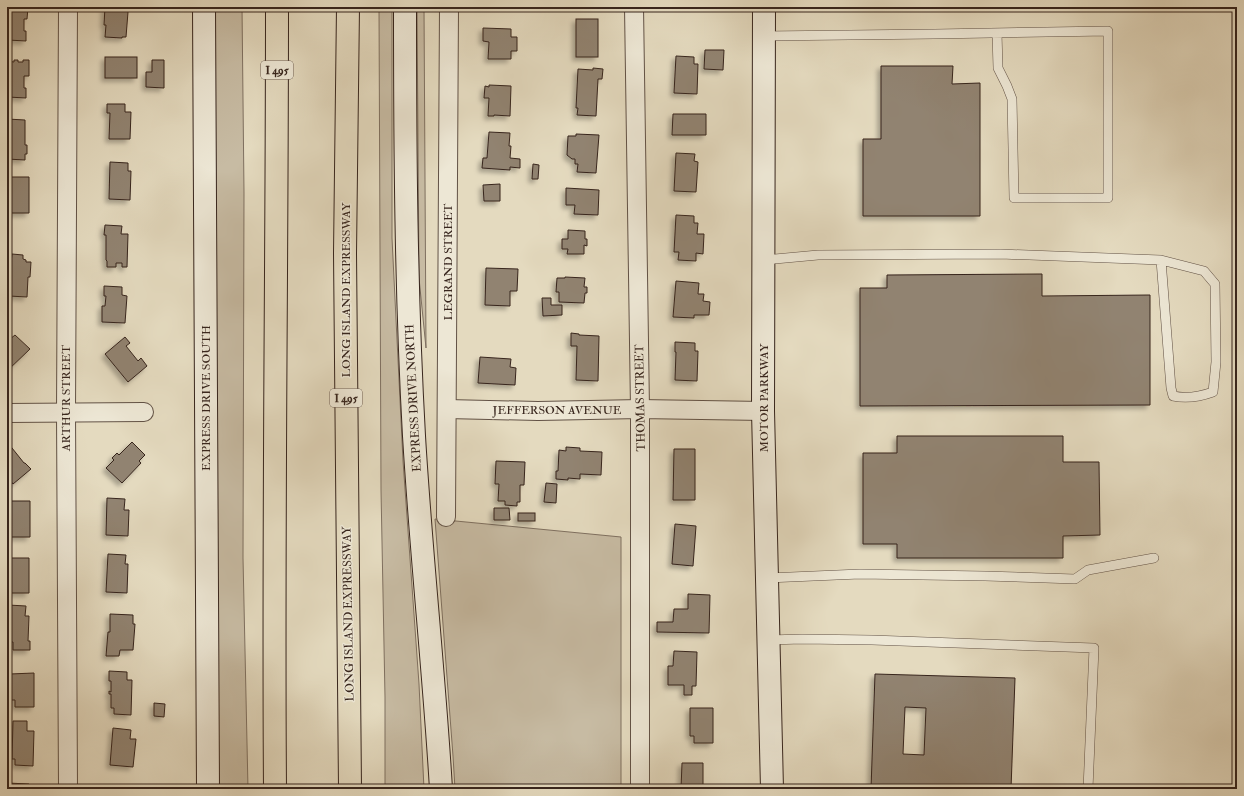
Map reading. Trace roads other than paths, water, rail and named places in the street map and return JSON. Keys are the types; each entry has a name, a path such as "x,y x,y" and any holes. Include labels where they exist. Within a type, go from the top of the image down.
{"highway":[{"name":"I 495","path":"275,789 274,603 277,250 277,7"},
{"name":"LONG ISLAND EXPRESSWAY","path":"348,7 345,253 350,789"}],"main road":[{"name":"EXPRESS DRIVE SOUTH","path":"204,7 208,789"},
{"name":"EXPRESS DRIVE NORTH","path":"405,7 405,144 411,378 418,499 434,683 441,789"},
{"name":"MOTOR PARKWAY","path":"764,7 763,411 772,789"}],"street":[{"name":"ARTHUR STREET","path":"68,7 66,413 68,789"},
{"name":"LEGRAND STREET","path":"446,517 449,7"},
{"name":"THOMAS STREET","path":"634,7 640,410 640,789"},
{"name":"JEFFERSON AVENUE","path":"447,409 538,411 763,411"},
{"path":"7,413 144,412"}],"lane":[{"path":"764,36 997,33 1108,32 1108,198 1014,198 1012,99 998,68 997,33"},
{"path":"764,260 818,255 985,254 1161,260 1204,271 1215,284 1216,362 1213,392 1203,396 1186,398 1173,396 1171,388 1161,260"},
{"path":"767,578 860,574 1075,579 1088,570 1154,558"},
{"path":"768,640 880,640 1094,648 1088,789"}]}
